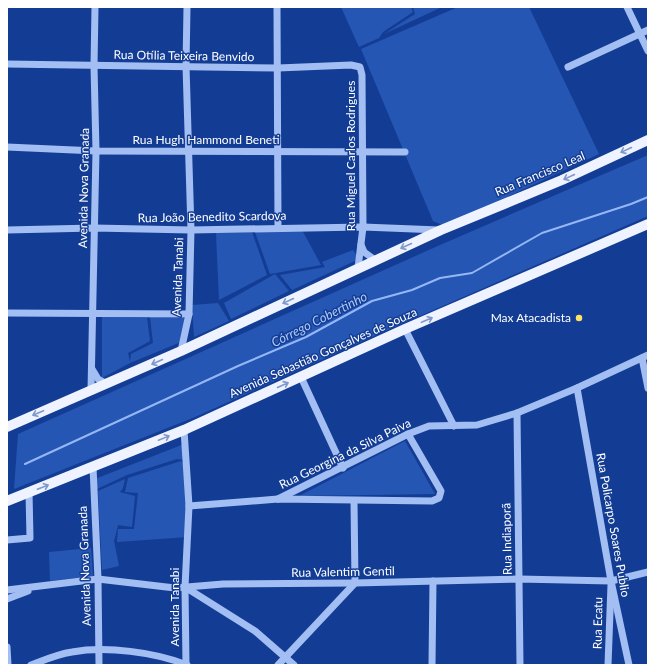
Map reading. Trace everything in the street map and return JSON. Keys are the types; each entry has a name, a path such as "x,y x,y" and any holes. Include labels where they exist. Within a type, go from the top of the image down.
{"main road":[{"name":"Rua Francisco Leal","path":"441,230 562,180 648,140"},
{"name":"Avenida Sebastião Gonçalves de Souza","path":"7,501 184,430 405,329 648,224"},
{"path":"7,427 199,343 441,230"}],"street":[{"name":"Avenida Nova Granada","path":"91,390 94,314 96,151 94,66 95,7"},
{"name":"Avenida Tanabi","path":"181,351 189,314 191,230 186,66 187,7"},
{"path":"277,7 278,227"},
{"path":"627,7 648,50"},
{"path":"568,67 648,30"},
{"name":"Rua Otília Teixeira Benvido","path":"7,64 278,68 360,67"},
{"name":"Rua Miguel Carlos Rodrigues","path":"358,268 363,227 362,75 360,67"},
{"name":"Rua Hugh Hammond Beneti","path":"7,147 96,151 405,152"},
{"name":"Rua João Benedito Scardova","path":"7,230 94,228 191,230 278,227 363,227 441,230"},
{"path":"417,229 422,239"},
{"name":"Rua Miguel Carlos Rodrigues","path":"360,245 364,252 376,260"},
{"path":"7,313 189,314"},
{"path":"405,329 454,426"},
{"name":"Avenida Tanabi","path":"185,332 187,337 199,343"},
{"path":"645,356 648,388"},
{"name":"Rua Georgina da Silva Paiva","path":"278,499 343,468 408,434 429,426 477,425 517,413 577,388 645,356"},
{"path":"92,368 98,379 107,384"},
{"path":"301,377 343,468"},
{"name":"Rua Policarpo Soares Publio","path":"577,388 611,581 629,665"},
{"name":"Rua Indiaporã","path":"517,413 520,665"},
{"name":"Avenida Tanabi","path":"184,430 189,506 185,587 186,665"},
{"path":"189,506 278,499 432,501 440,498 441,491 408,434"},
{"name":"Avenida Nova Granada","path":"93,467 98,579 99,665"},
{"path":"7,540 30,538 29,492"},
{"path":"278,665 284,656 355,583 354,501"},
{"name":"Rua Valentim Gentil","path":"7,590 38,588 98,579 155,587 185,587 222,584 355,583 519,579 611,581 648,572"},
{"path":"432,665 433,581"},
{"name":"Rua Ecatu","path":"608,665 609,595 611,581"},
{"path":"185,587 256,631 294,665"},
{"name":"Rua Valentim Gentil","path":"7,599 38,588"},
{"path":"7,647 8,665"},
{"path":"31,665 71,652 98,650 158,656 186,665"}],"shaded area":[{"path":"341,7 411,7 413,12 383,32 379,38 359,47"},
{"path":"413,7 442,7 384,34 415,14"},
{"path":"458,7 529,7 599,154 445,226 433,221 361,49"},
{"path":"648,155 648,216 381,333 195,417 14,489 18,434 440,245"},
{"path":"302,230 321,265 270,274 255,232"},
{"path":"252,232 267,275 219,300 216,233"},
{"path":"353,250 359,259 292,290 280,275 325,267 322,262"},
{"path":"275,274 289,291 231,319 224,303"},
{"path":"218,303 229,321 194,337 192,305"},
{"path":"102,317 147,318 150,341 128,353 130,362 131,354 153,343 150,317 186,318 181,342 130,363 102,378"},
{"path":"405,441 435,494 299,496"},
{"path":"184,444 185,460 177,459 127,475 97,489 95,479"},
{"path":"181,461 184,464 188,537 117,542 118,529 134,529 138,493 125,492 128,478"},
{"path":"125,479 123,488 120,492 135,496 132,527 118,525 114,541 119,566 102,570 98,491"},
{"path":"91,548 93,576 50,581 49,552"}],"waterway":[{"name":"Córrego Cobertinho","path":"25,464 238,366 306,337 372,301 412,290 440,278 472,273 542,233 648,197"}],"place":[{"name":"Max Atacadista","path":"579,318"}]}
